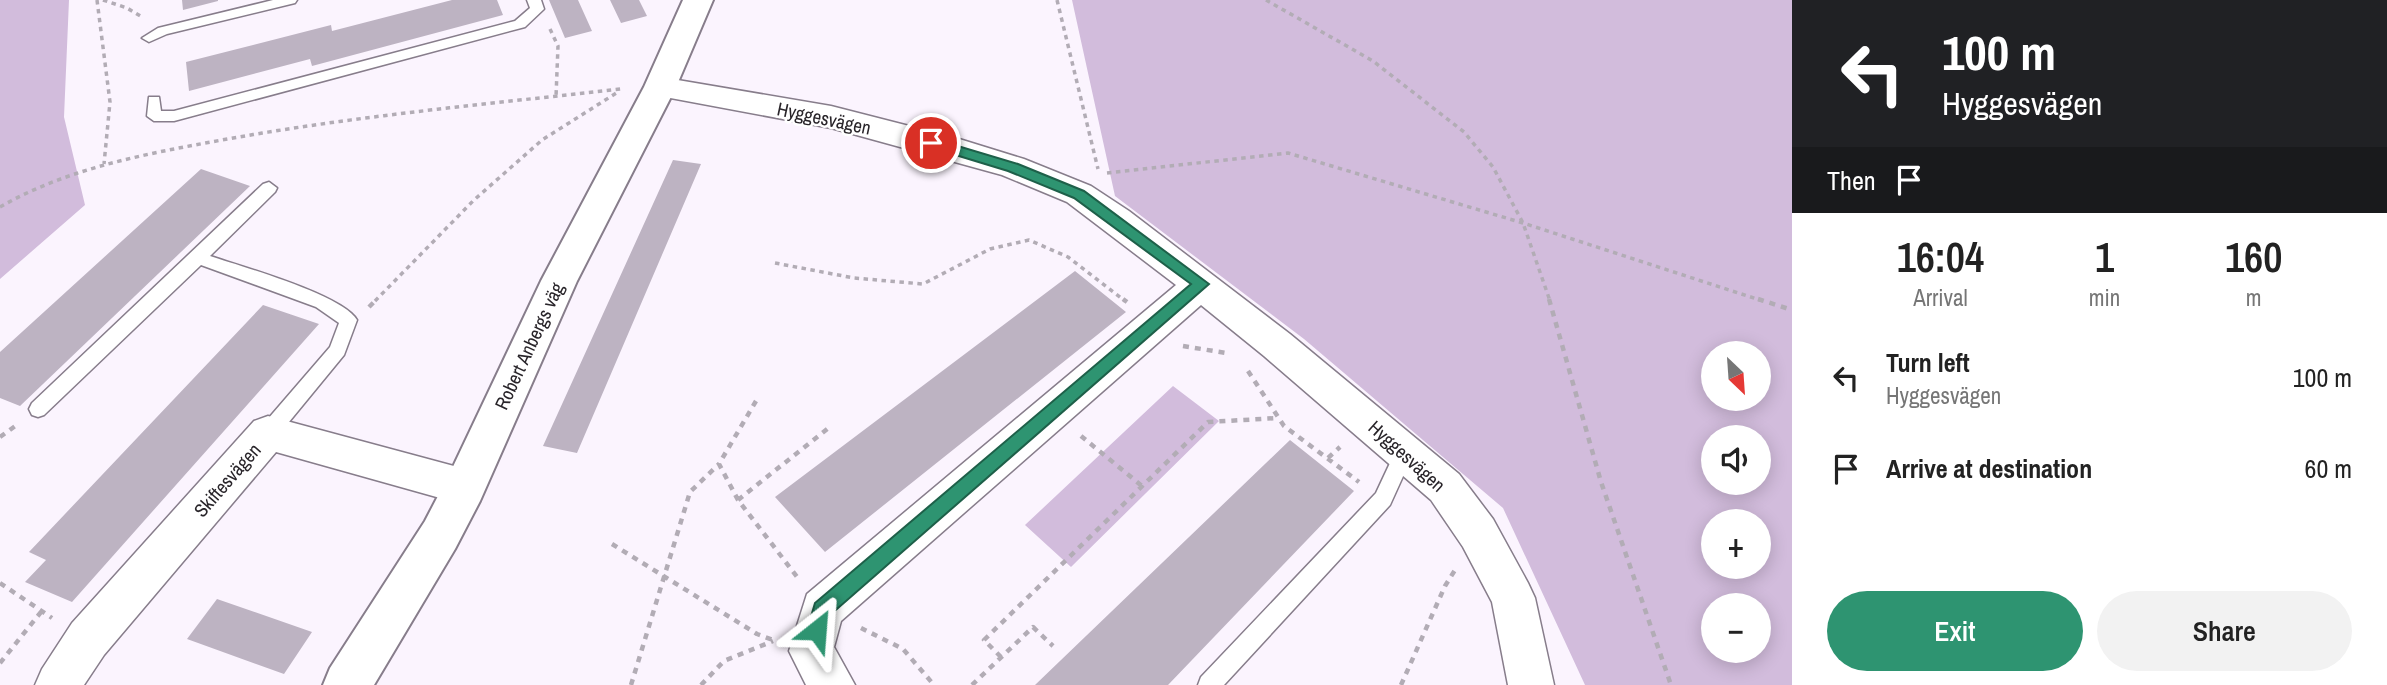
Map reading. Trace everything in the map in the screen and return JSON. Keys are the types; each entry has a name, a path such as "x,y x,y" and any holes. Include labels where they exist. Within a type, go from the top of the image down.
{"street":[{"name":"Robert Anbergs väg","path":"347,685 440,536 559,281 660,87 698,0"},
{"name":"Hyggesvägen","path":"660,87 831,117 956,149 1013,167 1079,194 1202,284 1445,487 1478,533 1513,598 1531,685"},
{"path":"832,685 792,646 822,609 1202,284"},
{"name":"Skiftesvägen","path":"58,685 88,639 268,433 465,487"}],"lane":[{"path":"149,38 163,31 290,0"},
{"path":"154,100 154,116 174,116 520,24 537,9 534,0"},
{"path":"38,409 270,188"},
{"path":"198,258 321,302 348,320 338,350 268,433"},
{"path":"1209,685 1382,499 1405,452"}],"path":[{"path":"97,0 100,38 110,93 110,128 104,164"},
{"path":"103,0 127,8 163,31"},
{"path":"1057,0 1099,174 1288,153 1523,223 1792,310"},
{"path":"1266,0 1373,61 1464,132 1493,167 1523,223 1546,288 1601,482 1671,685"},
{"path":"528,17 545,18 558,46 556,97"},
{"path":"0,208 16,197 104,164 268,132 424,109 660,87"},
{"path":"343,334 493,183 542,140 622,89"},
{"path":"775,263 854,278 923,284"},
{"path":"631,685 690,492 719,464 756,401"},
{"path":"1052,412 1142,486"},
{"path":"1001,657 984,640 1208,422 1279,418"},
{"path":"738,500 831,426"},
{"path":"719,464 738,500 822,609 903,649 934,685"},
{"path":"1401,685 1445,586 1478,533"},
{"path":"612,544 757,634 792,646"},
{"path":"0,583 41,612 88,639"},
{"path":"0,663 41,612"},
{"path":"972,685 1033,626 1053,646"},
{"path":"701,685 724,661 792,646"}],"shaded area":[{"path":"0,0 69,0 64,117 85,205 0,279"},
{"path":"1072,0 1792,0 1792,685 1585,685 1503,508 1304,339 1115,196"},
{"path":"1173,386 1219,421 1071,567 1025,525"}],"building":[{"path":"182,0 218,0 218,1 183,10"},
{"path":"452,0 497,0 503,15 312,66 310,59 189,91 186,62 331,25 332,31"},
{"path":"549,0 578,0 592,31 565,38"},
{"path":"610,0 639,0 647,16 621,23"},
{"path":"673,160 701,164 577,453 543,446"},
{"path":"201,169 250,186 20,406 0,398 0,352"},
{"path":"1075,271 1126,312 825,552 775,497"},
{"path":"263,305 319,324 72,602 25,582 46,560 29,552"},
{"path":"1290,440 1354,491 1168,685 1035,685"},
{"path":"217,599 312,632 284,674 187,639"}],"route":[{"path":"817,630 822,609 1202,284 1079,194 1013,167 931,143"}]}
